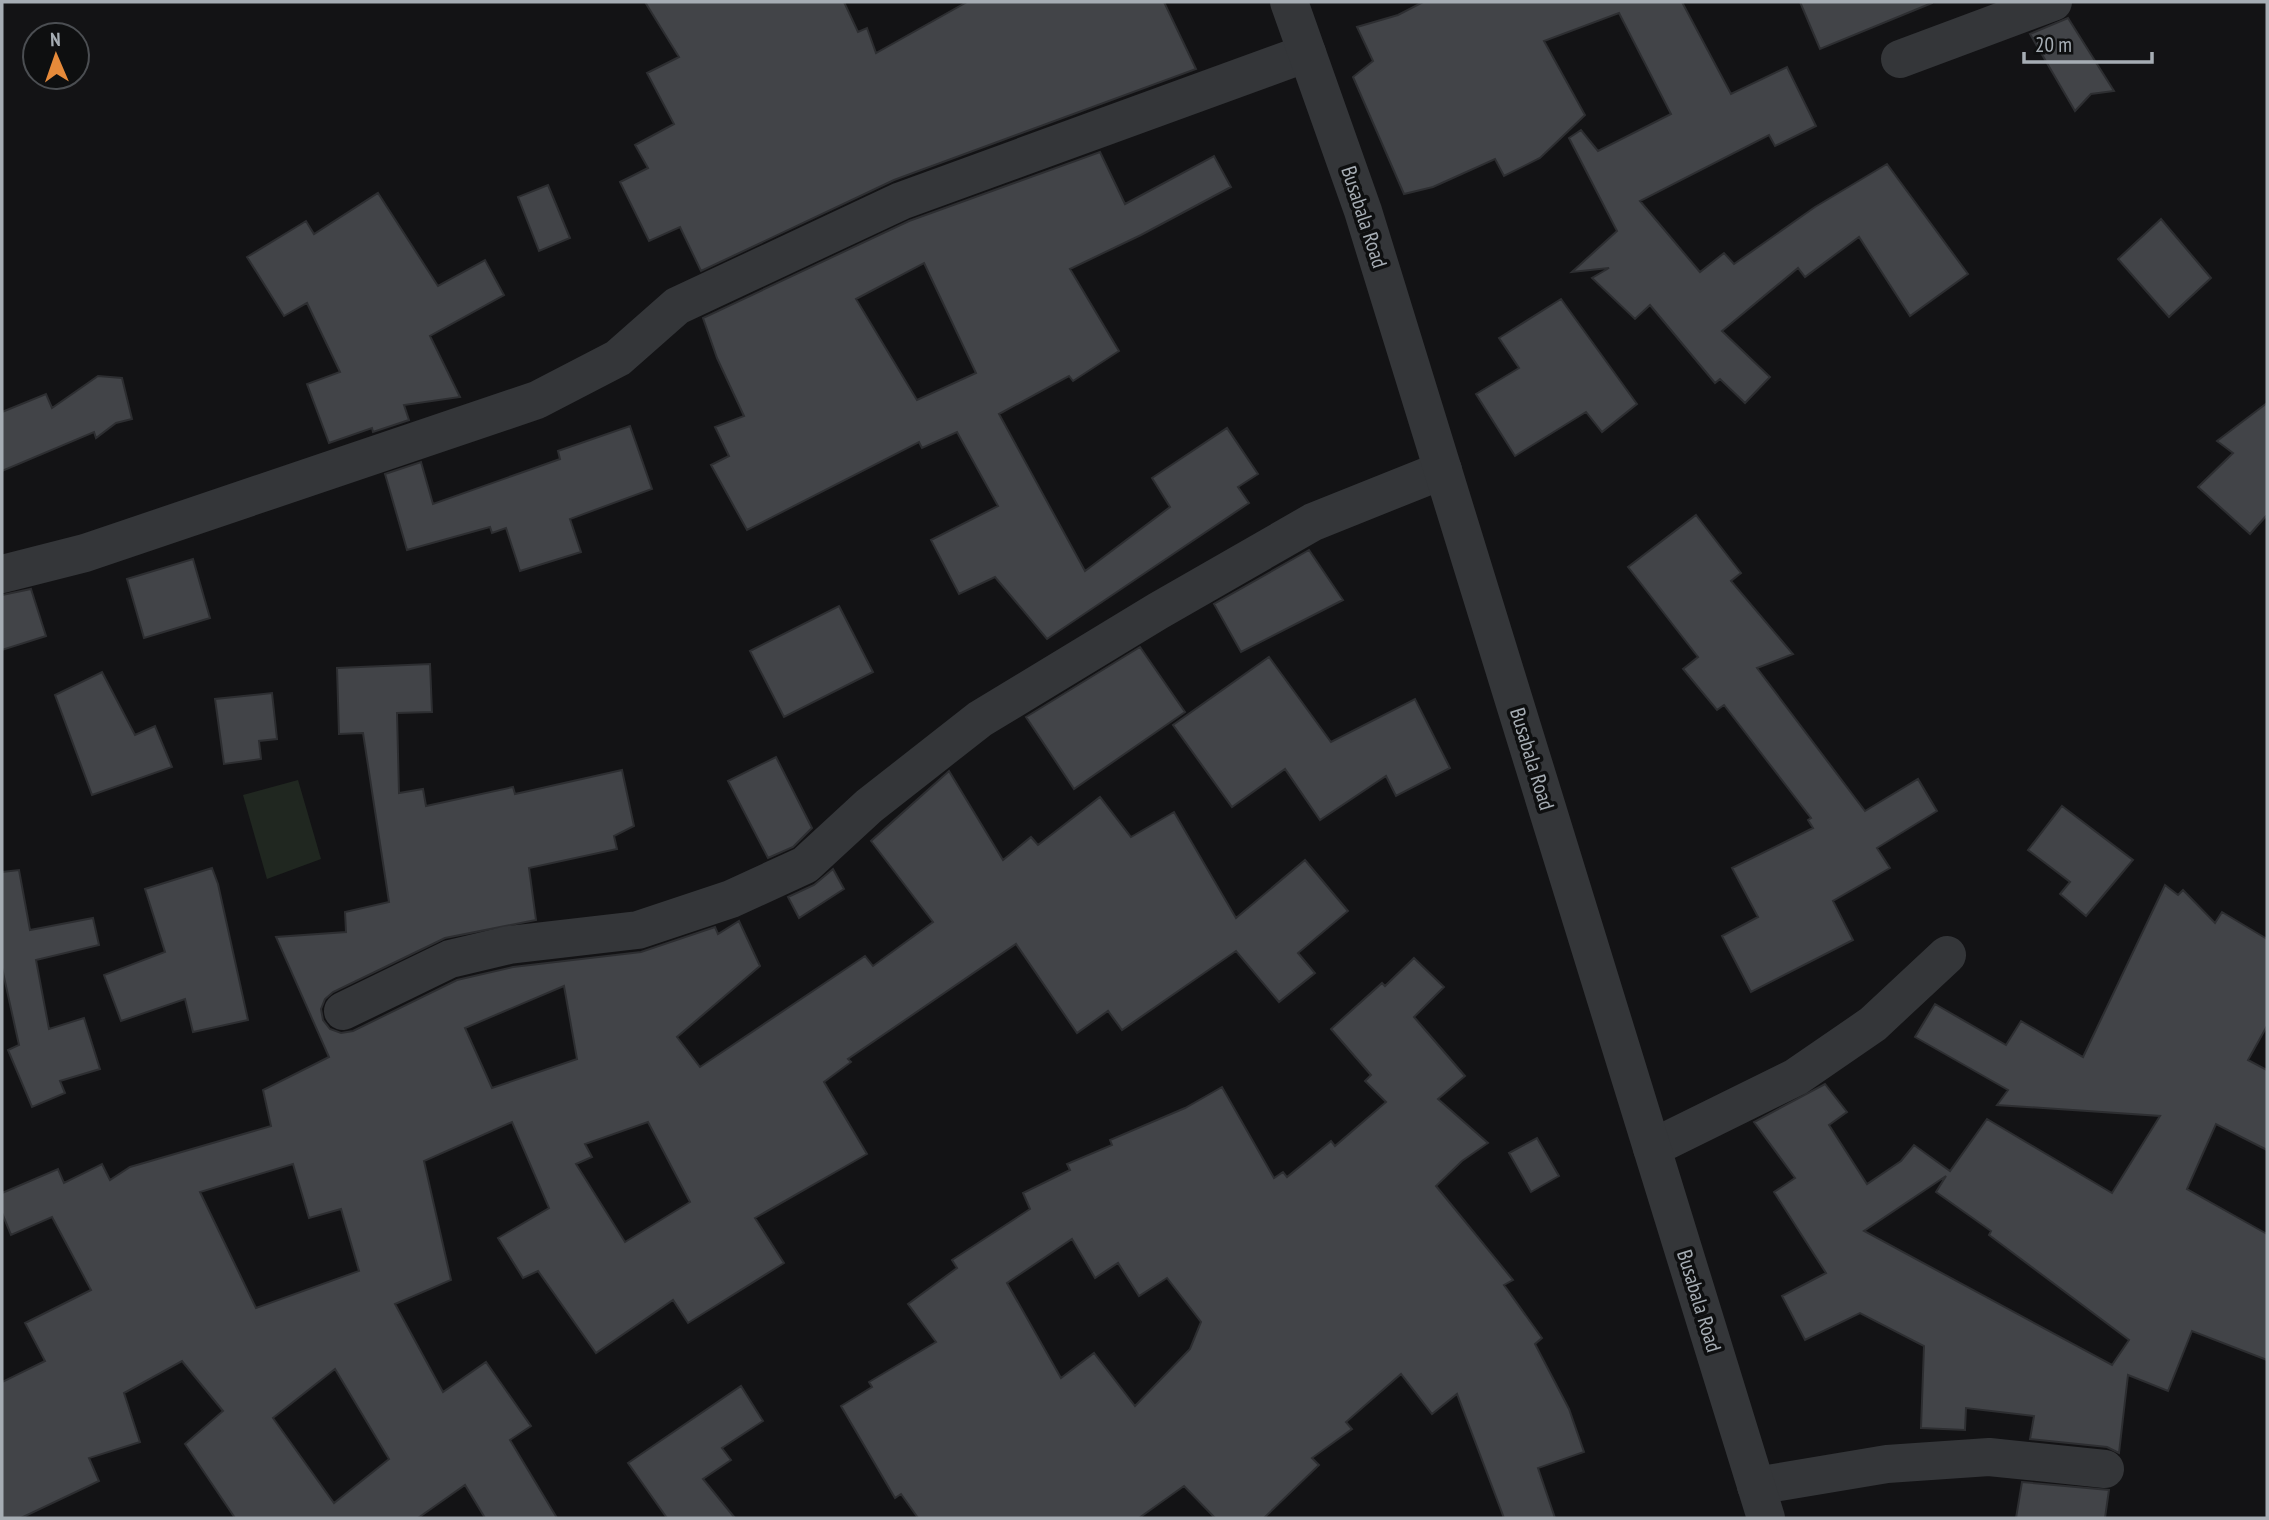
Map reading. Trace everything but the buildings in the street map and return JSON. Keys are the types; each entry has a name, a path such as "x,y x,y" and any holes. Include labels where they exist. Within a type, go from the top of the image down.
{"street":[{"name":"Busabala Road","path":"1289,2 1363,211 1761,1502"},
{"path":"1900,60 2053,2"},
{"path":"2,574 85,552 537,400 618,358 677,306 901,201 1307,53"},
{"path":"343,1011 450,959 509,946 638,930 731,899 805,865 869,806 980,719 1158,611 1313,522 1443,470"},
{"path":"1652,1148 1796,1077 1873,1024 1947,955"},
{"path":"1761,1502 1886,1464 1989,1457 2105,1469"}],"shaded area":[{"path":"298,780 321,859 267,879 243,795"}]}
